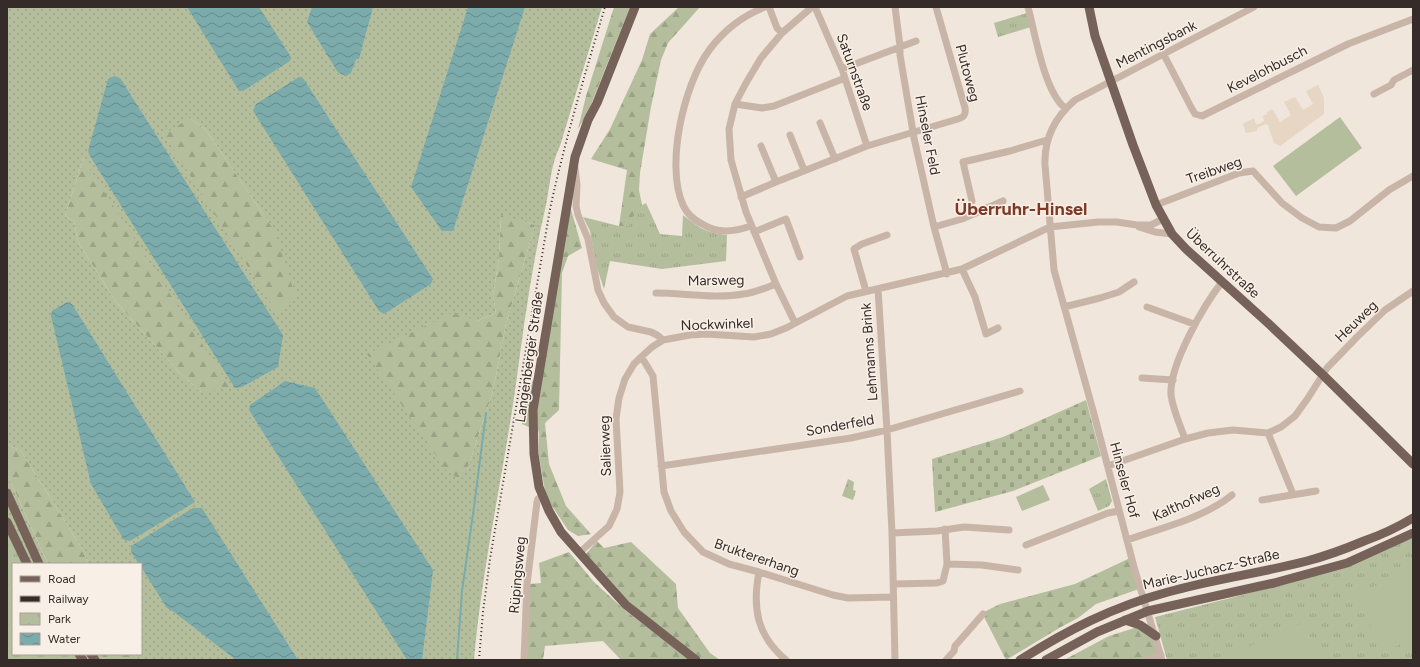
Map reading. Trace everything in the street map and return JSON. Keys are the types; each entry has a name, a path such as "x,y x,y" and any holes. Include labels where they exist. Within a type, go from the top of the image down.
{"main road":[{"name":"Langenberger Straße","path":"636,7 597,103 588,120 575,157 533,410 535,461 537,476 543,496 549,511 561,532 626,605 696,660"},
{"name":"Überruhrstraße","path":"1089,7 1094,30 1111,82 1156,205 1172,234 1186,249 1323,375 1413,464"},
{"path":"7,494 40,563"},
{"name":"Marie-Juchacz-Straße","path":"1020,660 1052,640 1091,619 1145,598 1308,561 1343,550 1377,536 1413,518"},
{"path":"7,522 28,563"},
{"name":"Marie-Juchacz-Straße","path":"1046,660 1097,632 1148,611 1274,582 1347,563 1413,533"},
{"path":"1125,620 1140,625 1156,636"}],"street":[{"path":"765,7 753,11 736,21 709,50 696,75 684,106 677,140 675,168 678,190 683,206 693,219 708,228 722,232 752,229 786,219 800,256"},
{"path":"768,7 777,28 782,33"},
{"path":"795,323 752,229 741,197 730,160 730,123 735,104 761,58 782,33 812,7"},
{"name":"Saturnstraße","path":"815,7 824,24 842,69 867,146"},
{"name":"Hinseler Feld","path":"895,7 900,55 913,133 934,228 947,274"},
{"name":"Plutoweg","path":"913,133 958,119 965,115 965,108 936,7"},
{"path":"972,201 963,162 1010,151 1047,140 1050,132 1065,108 1060,104 1049,83 1028,7"},
{"name":"Mentingsbank","path":"1065,108 1084,94 1164,55 1254,7"},
{"name":"Kevelohbusch","path":"1164,55 1195,114 1202,116 1348,44 1413,19"},
{"path":"842,69 916,41"},
{"path":"1374,94 1391,85 1394,80 1400,76 1413,70"},
{"path":"735,104 762,108 774,106 845,78"},
{"path":"820,123 834,159"},
{"path":"741,197 804,170 867,146 913,133"},
{"path":"790,135 804,170"},
{"name":"Hinseler Hof","path":"1047,140 1045,165 1054,270 1119,511 1156,636 1161,658"},
{"path":"761,146 776,182"},
{"name":"Nockwinkel","path":"575,157 577,185 576,206 591,249 598,290 614,317 632,329 650,332 663,340 690,335 706,334 754,337 778,332 847,296 866,290 878,289 962,270 1050,227 1098,222 1151,225 1163,219"},
{"name":"Treibweg","path":"1156,205 1238,173 1253,171 1282,203 1302,218 1319,228 1336,228 1350,221 1389,190 1413,176"},
{"path":"934,228 962,219 1003,201"},
{"name":"Nockwinkel","path":"1137,225 1144,230 1172,234"},
{"path":"866,290 854,249 862,244 887,235"},
{"path":"962,270 974,297 986,334 998,328"},
{"path":"1064,307 1119,292 1134,282"},
{"path":"1185,439 1171,395 1173,380 1178,362 1194,324 1215,290 1222,282"},
{"name":"Marsweg","path":"656,293 726,296 761,290 776,284"},
{"name":"Lehmanns Brink","path":"878,289 892,533 895,660"},
{"name":"Heuweg","path":"1268,433 1281,427 1295,416 1327,368 1385,310 1413,291"},
{"path":"1147,306 1194,324"},
{"name":"Salierweg","path":"579,553 609,526 617,509 620,492 616,419 619,398 625,379 634,364 652,347 663,340"},
{"name":"Bruktererhang","path":"640,358 644,361 653,376 664,492 671,511 684,532 703,552 729,564 833,595 848,598 893,597"},
{"path":"1142,378 1173,380"},
{"name":"Sonderfeld","path":"661,466 851,438 887,430 1020,391"},
{"path":"1108,466 1185,439 1208,433 1233,430 1250,430 1268,433 1293,494"},
{"path":"1262,500 1316,491"},
{"name":"Kalthofweg","path":"1127,540 1196,515 1221,503 1232,495"},
{"name":"Rüpingsweg","path":"524,660 527,584 537,502 538,499 543,496"},
{"path":"1026,545 1108,513 1119,511"},
{"path":"892,533 937,531 964,527 1009,530"},
{"path":"894,584 938,583 943,580 946,564 945,529"},
{"path":"946,564 982,565 1018,570"},
{"path":"759,572 756,590 756,609 764,635 780,655 786,660"},
{"path":"946,660 954,650 955,646 983,614"},
{"path":"1146,660 1161,658"}],"green space":[{"path":"7,7 602,7 551,175 529,294 511,418 487,556 474,660 139,660 135,655 142,655 142,563 88,563 83,550 21,451 7,444","holes":["190,118 206,130 274,230","83,159 202,393 178,371 116,302 78,242 74,221 65,216","501,216 535,225 506,324 493,391 467,470 477,321 496,313 493,296 499,257"]},
{"path":"614,7 630,7 588,112 578,129 586,96"},
{"path":"679,7 700,7 668,43 661,60 651,107 640,173 639,190 642,205 628,226 619,226 627,170 591,159 610,129 642,60 650,34"},
{"path":"1027,13 1031,27 998,37 994,23"},
{"path":"1340,117 1362,148 1296,196 1273,166"},
{"path":"190,118 206,130 274,230 296,298 277,313 164,134"},
{"path":"83,159 230,387 202,393 178,371 116,302 78,242 74,221 65,216"},
{"path":"646,203 660,234 682,236 683,215 703,229 713,233 727,235 726,261 662,269 610,261 604,289 596,265 590,231 583,217 619,226 628,226 638,210"},
{"path":"570,206 582,248 568,256 562,273 559,410 545,423 549,464 566,506 591,534 578,536 568,530 546,497 539,456 539,433 535,421"},
{"path":"501,215 535,225 506,324 493,391 467,470 460,480 446,470 367,354 454,312 477,321 496,313 493,296 499,257"},
{"path":"536,375 531,428 522,424 527,391"},
{"path":"1086,400 1101,456 1013,491 935,512 932,459 1003,437"},
{"path":"7,444 21,451 83,550 88,563 48,563 7,474"},
{"path":"7,474 48,563 12,563 12,655 101,655 105,660 7,660"},
{"path":"848,479 854,482 853,490 856,491 853,500 842,496"},
{"path":"1106,479 1112,501 1109,506 1098,511 1089,489"},
{"path":"1043,485 1050,500 1022,511 1016,497"},
{"path":"7,528 24,563 12,563 12,655 76,655 79,660 7,660"},
{"path":"1413,538 1413,660 1167,660 1155,617 1290,583"},
{"path":"597,541 604,548 631,542 676,584 678,608 710,653 720,660 702,660 658,627 608,583 586,554"},
{"path":"569,552 594,582 627,612 690,660 621,660 603,641 545,646 543,660 526,660 530,584 541,583 539,563"},
{"path":"1130,558 1139,589 1096,604 1078,618 1006,660 982,613 1000,604 1075,584"},
{"path":"1413,569 1413,639 1382,652 1356,594"},
{"path":"1304,622 1320,660 1226,660 1225,657"},
{"path":"1147,624 1159,655 1145,660 1064,660 1109,636"},
{"path":"101,655 135,655 139,660 105,660"}],"shaded area":[{"path":"1318,85 1324,98 1324,114 1280,146 1274,143 1268,125 1266,124 1257,128 1257,131 1246,133 1243,124 1254,118 1256,124 1259,124 1264,121 1263,116 1272,109 1280,122 1291,115 1284,102 1295,97 1303,110 1313,104 1306,91"}],"water":[{"path":"187,7 259,7 291,57 290,61 243,91 239,91"},
{"path":"312,7 373,7 359,59 356,59 351,73 346,76 337,71 307,22"},
{"path":"468,7 525,7 453,231 442,231 411,187"},
{"path":"114,76 120,78 283,335 278,367 242,387 235,388 90,156 88,151 108,79"},
{"path":"299,77 303,78 433,279 431,284 384,314 379,311 253,111 256,104"},
{"path":"67,302 72,304 195,502 130,541 124,540 91,484 51,316 52,311"},
{"path":"285,381 315,388 433,570 422,660 407,660 249,410 250,405"},
{"path":"193,508 202,508 298,660 236,660 167,608 142,569 142,563 138,563 131,552 131,546"}],"waterway":[{"path":"457,660 462,591 486,413"}],"railway":[{"path":"479,660 483,612 490,559 550,209 569,132 605,7"}],"district":[{"name":"Überruhr-Hinsel","path":"1021,209"}]}
